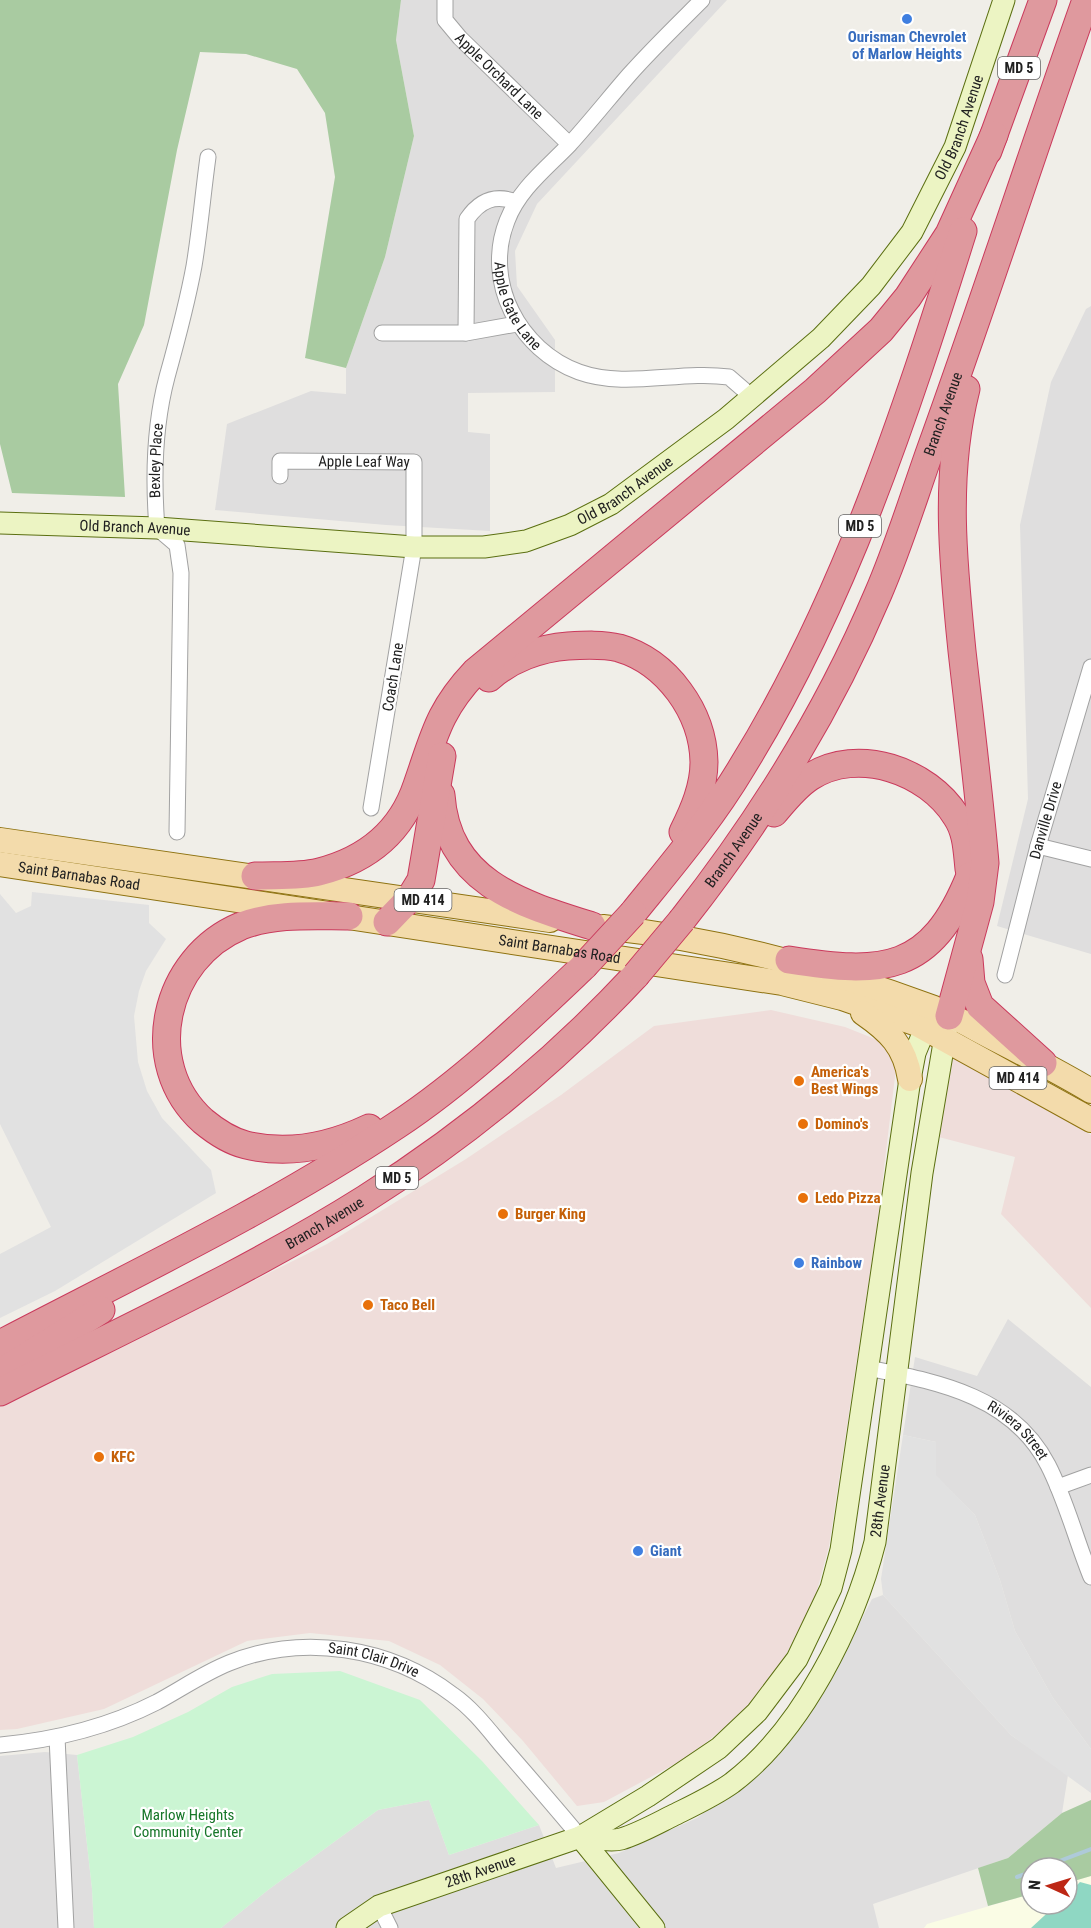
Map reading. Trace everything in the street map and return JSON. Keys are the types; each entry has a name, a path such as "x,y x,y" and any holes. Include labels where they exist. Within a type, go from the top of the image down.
{"highway":[{"name":"MD 5","path":"0,1344 233,1224 399,1124 444,1091 584,966 633,913 656,884 741,769 776,708 843,571 893,441 994,135 1043,0"},
{"name":"Branch Avenue","path":"0,1392 312,1231 405,1172 466,1129 586,1028 636,975 682,920 789,766 874,604 1009,228 1086,0"},
{"path":"255,876 317,873 366,855 383,840 408,808 438,722 458,691 475,672 815,391 881,330 914,289 949,234 994,135"},
{"path":"938,1023 968,946 980,902 985,863 956,592 951,509 954,461 964,397 1009,228"},
{"path":"387,922 410,898 421,880 446,737 459,712 479,687 500,668 527,655 547,650 588,645 618,648 645,659 670,680 687,702 700,735 704,763 700,790 692,814 656,884"},
{"path":"441,761 442,811 453,840 471,867 510,898 592,926"},
{"path":"705,890 793,791 811,776 837,767 861,764 888,767 915,776 939,795 957,817 966,840 970,876 938,1023"},
{"path":"789,960 862,968 899,962 934,939 958,904 970,876"},
{"path":"349,916 273,917 240,927 203,950 184,973 167,1013 167,1057 184,1100 196,1114 211,1128 245,1145 302,1149 322,1145 347,1138 372,1127 459,1067 484,1056"},
{"path":"968,946 971,983 980,1006 1043,1063"},
{"path":"0,1373 154,1279 233,1224"},
{"path":"0,1408 121,1330"}],"main road":[{"name":"Saint Barnabas Road","path":"0,840 592,926 647,932 789,960 938,1023 1043,1063 1091,1091"},
{"name":"Saint Barnabas Road","path":"0,864 771,981 938,1023 1091,1120"},
{"path":"842,998 887,1030 898,1043 907,1063 910,1079"}],"street":[{"name":"Apple Orchard Lane","path":"445,0 444,13 448,25 569,144"},
{"name":"Apple Gate Lane","path":"702,0 631,73 516,202 507,221 500,261 507,302 517,324 535,345 578,372 596,377 729,377 751,396"},
{"name":"Old Branch Avenue","path":"0,523 157,528 414,547 484,547 526,541 570,525 611,504 726,420 751,396 821,338 871,286 912,232 955,147 1004,0"},
{"name":"Bexley Place","path":"157,528 156,437 167,377 174,358 194,266 208,157"},
{"path":"466,333 467,219 485,200 499,197 516,202"},
{"path":"382,333 466,333 517,324"},
{"name":"Apple Leaf Way","path":"280,476 280,461 414,462 414,547"},
{"path":"157,528 177,545 181,573 177,832"},
{"name":"Coach Lane","path":"371,808 414,547"},
{"name":"Danville Drive","path":"1005,975 1038,846 1091,667"},
{"path":"1038,846 1091,859"},
{"name":"28th Avenue","path":"347,1928 379,1906 580,1837 648,1796 719,1748 756,1712 797,1659 831,1588 841,1550 910,1079 938,1023"},
{"name":"28th Avenue","path":"580,1837 620,1839 693,1806 732,1783 781,1733 814,1687 846,1629 862,1589 874,1545 922,1173 938,1023"},
{"name":"Riviera Street","path":"868,1368 978,1397 1029,1437 1047,1462 1091,1577"},
{"path":"1058,1488 1091,1475"},
{"name":"Saint Clair Drive","path":"0,1745 57,1737 128,1715 212,1671 245,1657 300,1647 352,1650 409,1668 455,1696 480,1719 614,1876 654,1928"},
{"path":"57,1737 66,1928"},
{"path":"614,1876 612,1857 620,1839"},
{"path":"379,1906 390,1928"}],"shaded area":[{"path":"401,0 727,0 537,204 515,251 517,286 555,340 555,392 468,393 468,432 490,434 490,531 386,525 215,510 227,424 311,391 346,394 346,368 385,257 414,136 396,40"},
{"path":"1091,306 1091,954 997,926 1028,799 1020,525 1051,382 1086,309"},
{"path":"32,892 149,905 149,923 166,939 146,971 139,991 134,1016 138,1062 147,1091 162,1118 211,1170 216,1193 55,1291 0,1318 0,1254 51,1227 0,1124 0,894 16,913 31,906"},
{"path":"771,1010 845,1027 885,1043 897,1060 877,1226 829,1546 815,1598 781,1664 750,1706 690,1756 604,1802 577,1806 523,1741 483,1699 440,1665 389,1641 310,1633 247,1641 104,1709 17,1729 0,1730 0,1407 327,1244 466,1159 561,1095 654,1026"},
{"path":"951,1050 1091,1135 1091,1308 1001,1214 1015,1157 935,1136"},
{"path":"1008,1319 1091,1387 1091,1749 1053,1698 1015,1631 1000,1580 975,1515 935,1475 936,1442 903,1435 915,1357 977,1376"},
{"path":"903,1435 936,1442 936,1475 975,1515 1000,1580 1015,1631 1053,1698 1091,1749 1091,1793 1011,1735 883,1595 881,1579"},
{"path":"883,1595 1011,1735 1068,1775 1062,1813 1008,1858 873,1904 879,1928 221,1928 268,1890 378,1810 429,1800 449,1855 539,1825 556,1868 619,1853 697,1818 744,1783 788,1740 823,1695 872,1599"},
{"path":"45,1752 77,1755 92,1889 94,1928 0,1928 0,1756"},
{"path":"1091,1876 1091,1928 924,1928 927,1924 1019,1897 1019,1916 1079,1916 1079,1880"}],"green space":[{"path":"0,0 401,0 396,40 414,136 385,257 346,368 305,358 335,177 325,113 297,69 246,54 200,52 177,150 144,325 118,384 125,497 12,493 0,444"},
{"name":"Marlow Heights Community Center","path":"340,1671 420,1700 482,1761 539,1825 449,1855 429,1800 378,1810 268,1890 221,1928 94,1928 92,1889 77,1755 133,1737 188,1712 232,1687 272,1674"},
{"path":"1091,1800 1091,1876 1079,1880 1079,1856 1019,1856 1019,1897 988,1906 978,1868 1008,1858 1062,1813"},
{"path":"1079,1883 1091,1885 1091,1928 1031,1928 1044,1916 1079,1916"}],"waterway":[{"path":"1073,1856 1091,1849"}],"place":[{"name":"Ourisman Chevrolet of Marlow Heights","path":"907,19"},
{"name":"America's Best Wings","path":"799,1081"},
{"name":"Domino's","path":"803,1124"},
{"name":"Ledo Pizza","path":"803,1198"},
{"name":"Burger King","path":"503,1214"},
{"name":"Rainbow","path":"799,1263"},
{"name":"Taco Bell","path":"368,1305"},
{"name":"KFC","path":"99,1457"},
{"name":"Giant","path":"638,1551"}]}
